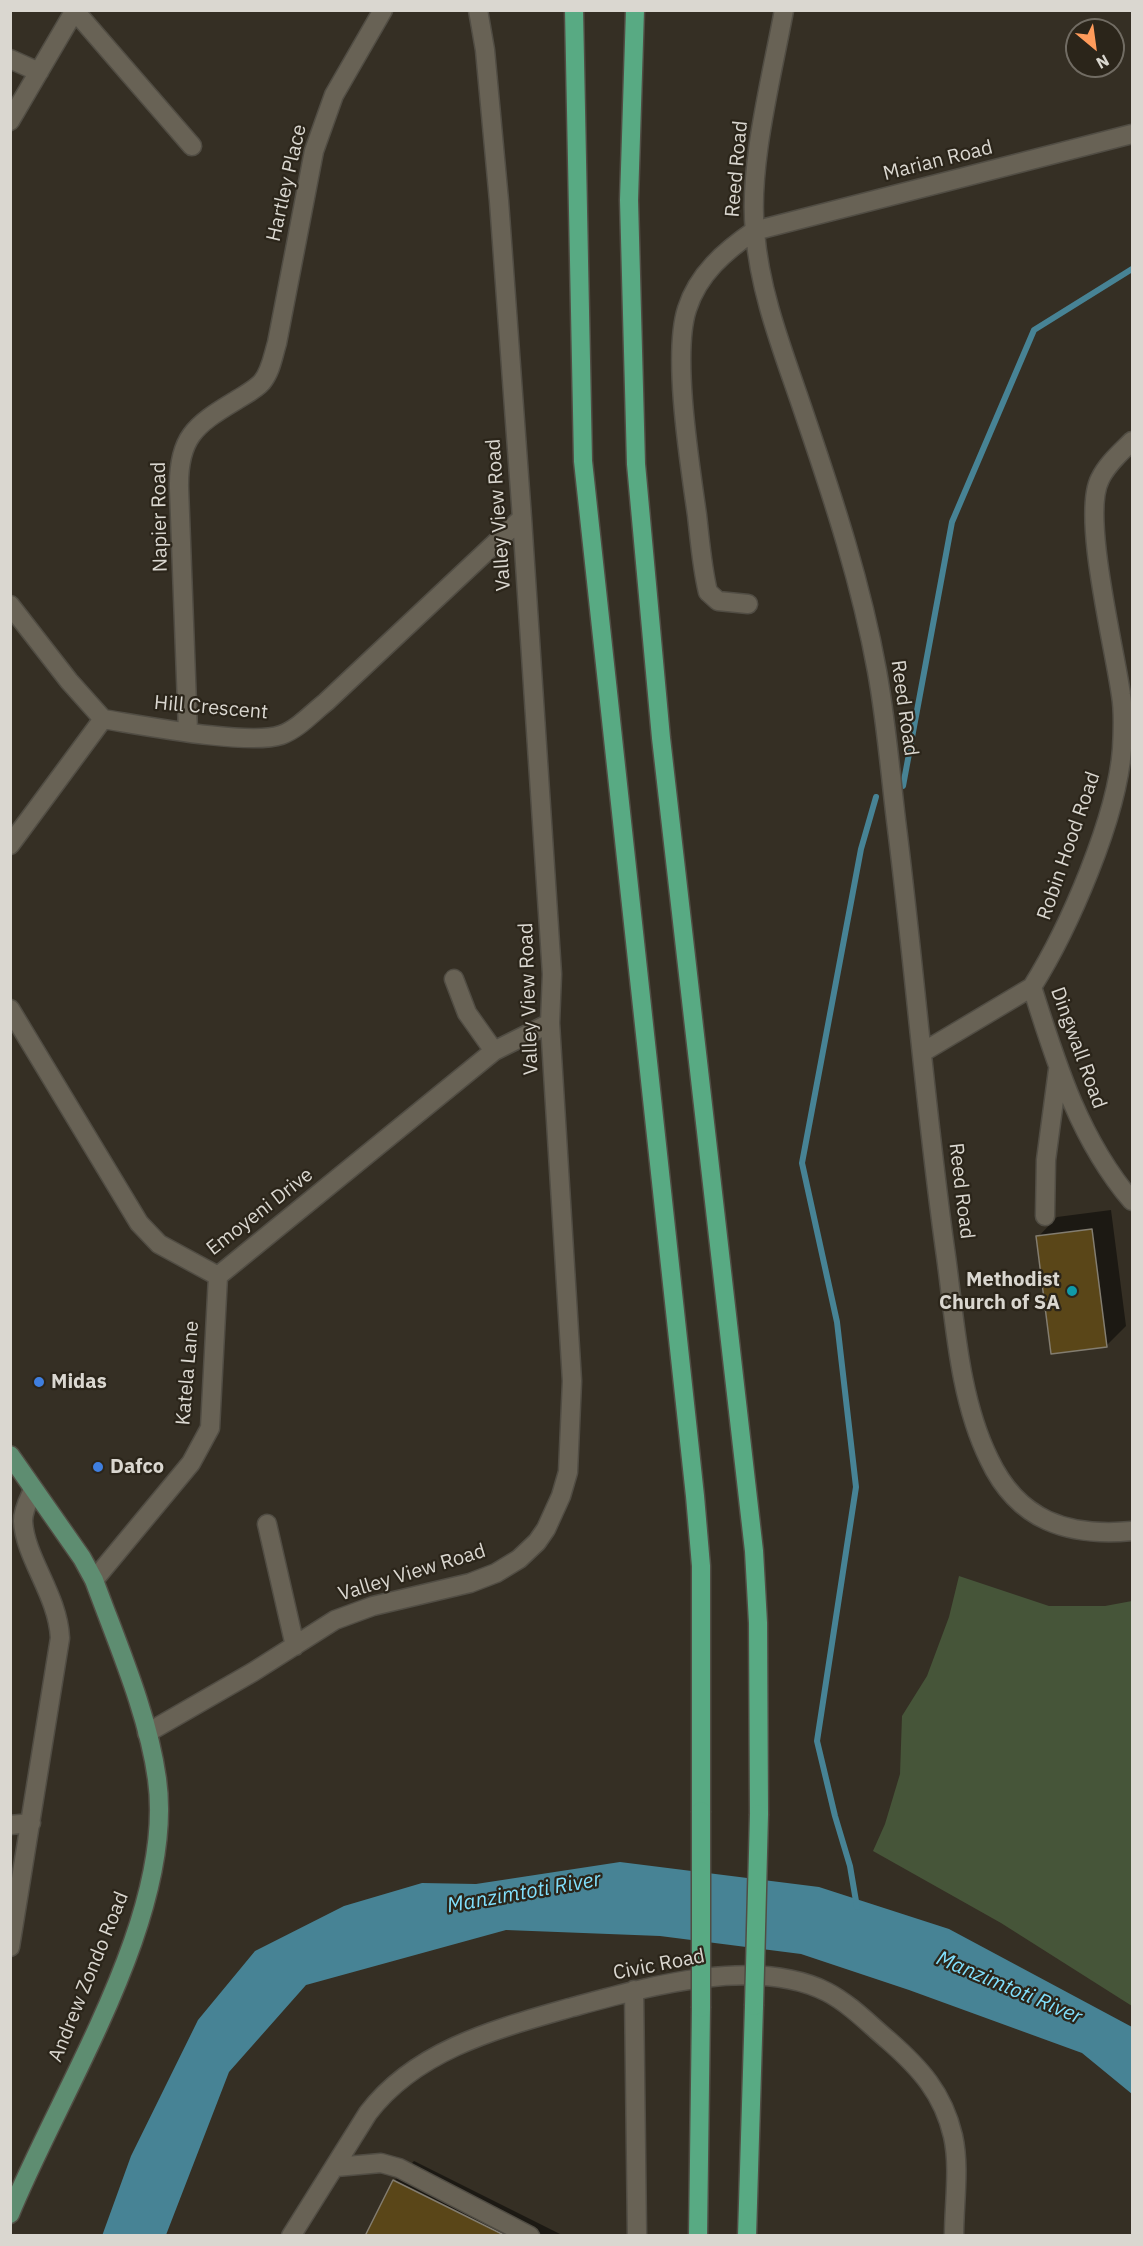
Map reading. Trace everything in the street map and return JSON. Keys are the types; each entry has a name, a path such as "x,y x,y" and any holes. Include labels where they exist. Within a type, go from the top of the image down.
{"highway":[{"path":"574,10 583,461 701,1566 701,2008 698,2235"},
{"path":"635,10 628,200 636,464 661,738 754,1551 759,1646 759,1814 747,2235"}],"main road":[{"name":"Andrew Zondo Road","path":"10,1455 82,1558 94,1580 147,1733 158,1781 155,1850 144,1907 103,2014 10,2214"}],"street":[{"name":"Hartley Place","path":"277,343 314,151 334,95 383,10"},
{"name":"Valley View Road","path":"147,1733 335,1620 354,1612 470,1583 496,1573 519,1559 537,1542 561,1496 570,1451 572,1381 550,1023 552,974 499,201 485,50 477,10"},
{"name":"Reed Road","path":"784,10 758,162 754,231 776,331 848,544 863,600 888,752 955,1320 975,1426 999,1479 1014,1499 1032,1515 1060,1526 1094,1532 1132,1531"},
{"path":"10,121 75,11 192,146"},
{"path":"10,59 39,72"},
{"name":"Marian Road","path":"754,231 1132,134"},
{"path":"748,604 718,601 708,592 686,420 682,339 686,310 700,282 725,251 754,231"},
{"name":"Napier Road","path":"188,732 179,479 181,454 186,440 205,419 261,383 267,374 277,343"},
{"name":"Robin Hood Road","path":"1032,987 1049,961 1071,916 1105,823 1120,770 1122,698 1100,570 1094,499 1100,479 1118,454 1132,441"},
{"name":"Hill Crescent","path":"103,719 188,732 267,737 291,730 326,702 522,518"},
{"path":"10,605 103,719 10,845"},
{"path":"454,979 467,1013 494,1051"},
{"name":"Dingwall Road","path":"922,1052 1032,987 1058,1070 1084,1130 1132,1201"},
{"name":"Emoyeni Drive","path":"10,1009 139,1223 159,1244 218,1276 494,1051 550,1023"},
{"path":"1045,1216 1046,1160 1058,1070"},
{"name":"Katela Lane","path":"94,1580 191,1463 210,1428 218,1276"},
{"path":"10,1947 60,1638 56,1608 17,1517 33,1490"},
{"path":"267,1524 295,1646"},
{"path":"10,1825 31,1823"},
{"name":"Civic Road","path":"291,2235 382,2095 418,2067 480,2036 522,2021 634,1990 707,1976 780,1978 828,1992 916,2064 935,2088 953,2137 954,2235"},
{"path":"634,1990 637,2235"},
{"path":"336,2167 350,2163 381,2163 399,2168 530,2235"}],"green space":[{"path":"959,1576 1049,1606 1105,1606 1132,1601 1132,2006 1001,1923 873,1851 885,1824 900,1774 902,1716 927,1676 949,1617"}],"water":[{"name":"Manzimtoti River","path":"620,1862 819,1887 949,1929 1132,2027 1132,2094 1082,2053 909,1990 801,1954 660,1936 506,1930 306,1985 229,2072 166,2235 102,2236 131,2156 198,2020 255,1951 344,1906 422,1883 476,1884"}],"building":[{"name":"Methodist Church of SA","path":"1092,1229 1107,1347 1051,1354 1036,1236"},
{"path":"393,2180 506,2236 365,2236"}],"waterway":[{"path":"903,786 952,522 1034,330 1132,269"},
{"path":"857,1907 850,1866 817,1741 856,1487 837,1322 802,1163 861,849 876,797"}],"place":[{"name":"Methodist Church of SA","path":"1072,1291"},
{"name":"Midas","path":"39,1382"},
{"name":"Dafco","path":"98,1467"}]}
